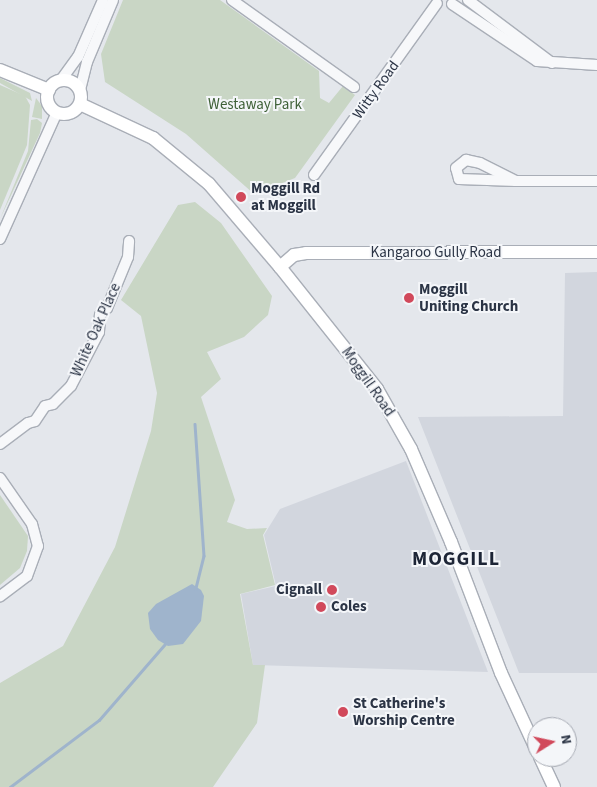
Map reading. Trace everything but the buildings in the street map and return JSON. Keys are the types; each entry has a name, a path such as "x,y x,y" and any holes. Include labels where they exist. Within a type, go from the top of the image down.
{"main road":[{"path":"0,70 48,90"},
{"path":"61,80 73,82 80,90 80,104 73,112 57,112 48,100 48,90 61,80"},
{"name":"Moggill Road","path":"80,104 153,138 189,165 229,206 377,389 405,436 527,727"},
{"name":"Kangaroo Gully Road","path":"280,267 294,255 306,253 597,252"},
{"path":"545,767 554,787"}],"street":[{"path":"61,80 78,56 102,0"},
{"path":"80,90 87,62 113,0"},
{"path":"232,0 354,87"},
{"path":"468,0 553,64"},
{"name":"Witty Road","path":"314,175 436,2 455,2"},
{"path":"455,2 528,57 553,64 597,64"},
{"path":"0,239 57,112"},
{"path":"516,181 473,160 466,160 456,168 459,179 516,181 597,182"},
{"name":"White Oak Place","path":"0,444 28,423 35,421 45,406 53,404 71,386 99,332 100,315 107,308 128,258 129,242"},
{"path":"0,478 32,524 38,546 27,576 0,596"}],"shaded area":[{"path":"597,272 597,673 519,673 418,417 563,416 565,273"},
{"path":"406,461 488,672 253,665 241,594 276,586 264,535 280,509"}],"green space":[{"name":"Westaway Park","path":"123,0 220,0 319,71 320,98 329,103 343,86 355,95 295,178 254,194 186,134 105,82 101,54"},
{"path":"0,78 30,93 32,101 0,83"},
{"path":"0,85 25,96 30,105 27,145 0,210"},
{"path":"36,98 42,106 42,119 32,117"},
{"path":"37,119 42,123 40,133 0,219 28,151 31,120"},
{"path":"195,202 221,223 272,296 268,315 244,337 207,352 221,379 201,397 235,500 227,522 247,529 267,528 263,535 275,585 240,594 253,665 265,665 257,723 213,787 0,787 0,683 63,646 115,547 151,431 157,393 141,316 121,300 178,205"},
{"path":"0,495 28,536 27,551 20,568 0,585"}],"water":[{"path":"192,584 201,590 204,596 201,621 183,644 168,646 158,640 150,629 148,613 156,604"}],"waterway":[{"path":"195,424 204,556 196,589"},
{"path":"10,787 99,720 166,643"}],"place":[{"name":"Moggill Rd at Moggill","path":"241,197"},
{"name":"Moggill Uniting Church","path":"409,298"},
{"name":"Cignall","path":"332,590"},
{"name":"Coles","path":"321,607"},
{"name":"St Catherine's Worship Centre","path":"343,712"}],"district":[{"name":"MOGGILL","path":"456,559"}]}
